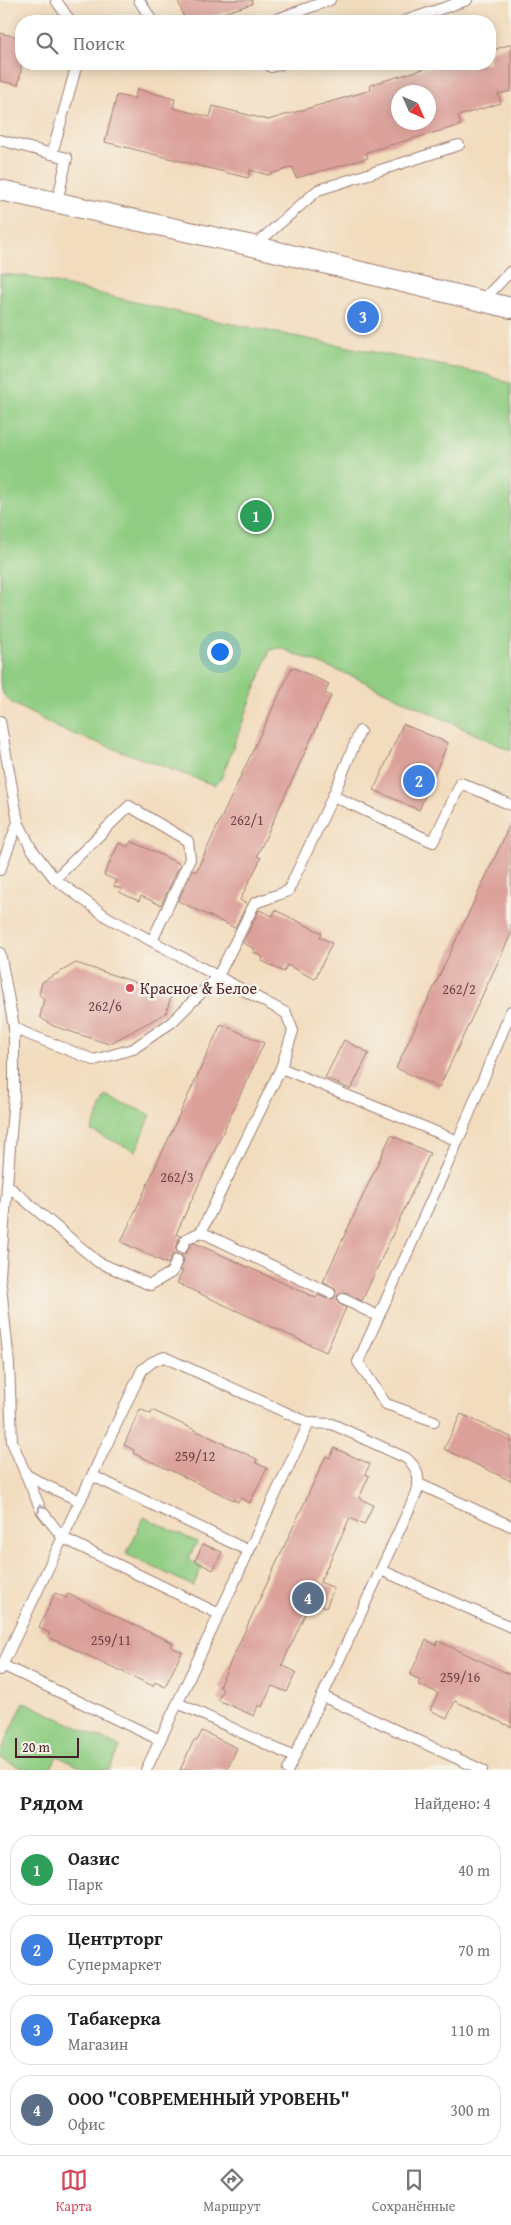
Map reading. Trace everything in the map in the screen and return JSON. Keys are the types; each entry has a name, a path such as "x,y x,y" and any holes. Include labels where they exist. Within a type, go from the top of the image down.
{"street":[{"path":"0,190 253,246 511,308"}],"lane":[{"path":"56,0 66,15"},
{"path":"139,0 148,15"},
{"path":"289,15 330,0"},
{"path":"422,15 466,0"},
{"path":"52,154 75,70"},
{"path":"0,140 68,158 57,202"},
{"path":"253,246 318,190 459,145"},
{"path":"481,302 511,271"},
{"path":"0,722 18,822 31,848 55,879 107,917 286,1013 293,1031 281,1068 201,1232 186,1239 182,1248"},
{"path":"14,1027 24,1033 94,1060 133,1049 172,1022 218,976 255,903 288,891 333,796 360,732"},
{"path":"333,796 433,842 462,783 511,805"},
{"path":"55,879 128,806 188,840 190,859 152,941"},
{"path":"0,870 18,822"},
{"path":"0,953 14,1027 14,1095 0,1276 9,1364 12,1442 41,1510 63,1538 219,1614"},
{"path":"434,1421 386,1404 358,1362 458,1140 511,1012"},
{"path":"281,1068 458,1140"},
{"path":"8,1186 98,1262 150,1285 172,1272 177,1260"},
{"path":"201,1232 330,1293"},
{"path":"342,1299 378,1316"},
{"path":"160,1740 1,1667 142,1370 152,1362 164,1358 309,1423 332,1424 406,1458 417,1470 419,1484 288,1770"},
{"path":"146,1770 309,1423"},
{"path":"27,1475 80,1501"},
{"path":"93,1476 249,1551"},
{"path":"419,1484 511,1526"},
{"path":"381,1570 511,1627"},
{"path":"322,1696 482,1770"},
{"path":"178,1703 294,1757"}],"green space":[{"path":"0,274 25,276 207,319 485,374 511,384 511,751 354,677 280,648 270,650 221,779 214,785 60,729 12,703 4,695 0,684"},
{"path":"106,1096 151,1115 136,1151 91,1131"},
{"path":"144,1517 197,1542 188,1560 202,1567 193,1586 126,1554"},
{"path":"24,1702 120,1747 109,1770 87,1770 57,1756 50,1770 26,1770 0,1758 0,1753"}],"building":[{"path":"178,0 252,0 252,4 216,15 183,15"},
{"path":"0,33 15,37 15,70 21,71 18,85 0,81"},
{"path":"511,44 511,91 498,94 501,103 458,116 461,125 366,152 368,158 296,178 293,167 268,175 250,170 248,178 105,142 117,95 134,99 137,89 175,99 173,108 210,117 213,106 268,120 371,90 370,85 420,70 496,70 496,49"},
{"path":"292,667 329,684 325,693 331,696 257,856 261,858 240,900 247,904 235,928 178,901 193,870 196,872"},
{"path":"403,724 448,743 419,810 374,790"},
{"path":"511,823 511,934 439,1088 396,1068"},
{"path":"131,841 180,864 161,905 141,896 139,901 119,892 121,889 114,886 117,881 104,875 119,843 128,847"},
{"path":"259,910 273,916 275,910 322,933 320,937 332,943 315,979 287,965 284,972 262,961 263,957 253,952 255,949 243,943"},
{"path":"76,963 172,994 166,1013 109,1044 53,1026 40,1017 44,999 39,994 42,982"},
{"path":"221,1024 264,1043 176,1234 180,1236 175,1248 178,1253 172,1255 168,1264 121,1242"},
{"path":"344,1040 369,1053 351,1089 325,1078"},
{"path":"391,1135 430,1153 362,1301 346,1293 337,1296 338,1303 346,1308 326,1352 177,1283 183,1271 180,1270 184,1260 181,1255 186,1253 191,1244 195,1243 316,1298 318,1295 328,1299 334,1298 336,1290 323,1282"},
{"path":"140,1409 151,1414 152,1410 257,1459 256,1463 267,1468 250,1503 240,1498 238,1502 133,1453 134,1450 124,1445"},
{"path":"461,1414 511,1437 511,1481 444,1449"},
{"path":"334,1448 370,1464 365,1474 369,1476 359,1498 373,1505 364,1525 350,1518 320,1582 334,1588 326,1608 311,1601 282,1665 296,1672 287,1692 272,1686 262,1707 258,1705 254,1716 218,1700 223,1689 219,1687 326,1456 330,1458"},
{"path":"203,1544 222,1552 213,1570 195,1561"},
{"path":"55,1593 66,1598 68,1594 173,1643 171,1647 182,1652 165,1687 155,1682 153,1686 48,1637 50,1633 39,1628"},
{"path":"426,1640 436,1645 438,1641 511,1675 511,1727 455,1701 447,1718 430,1710 438,1693 418,1684 420,1680 410,1675"},
{"path":"202,1731 237,1748 227,1770 180,1770 194,1740 197,1741"}],"place":[{"name":"Табакерка","path":"363,317"},
{"name":"Оазис","path":"256,516"},
{"name":"Центрторг","path":"419,781"},
{"name":"Красное & Белое","path":"130,988"},
{"name":"ООО \"СОВРЕМЕННЫЙ УРОВЕНЬ\"","path":"308,1598"}]}
